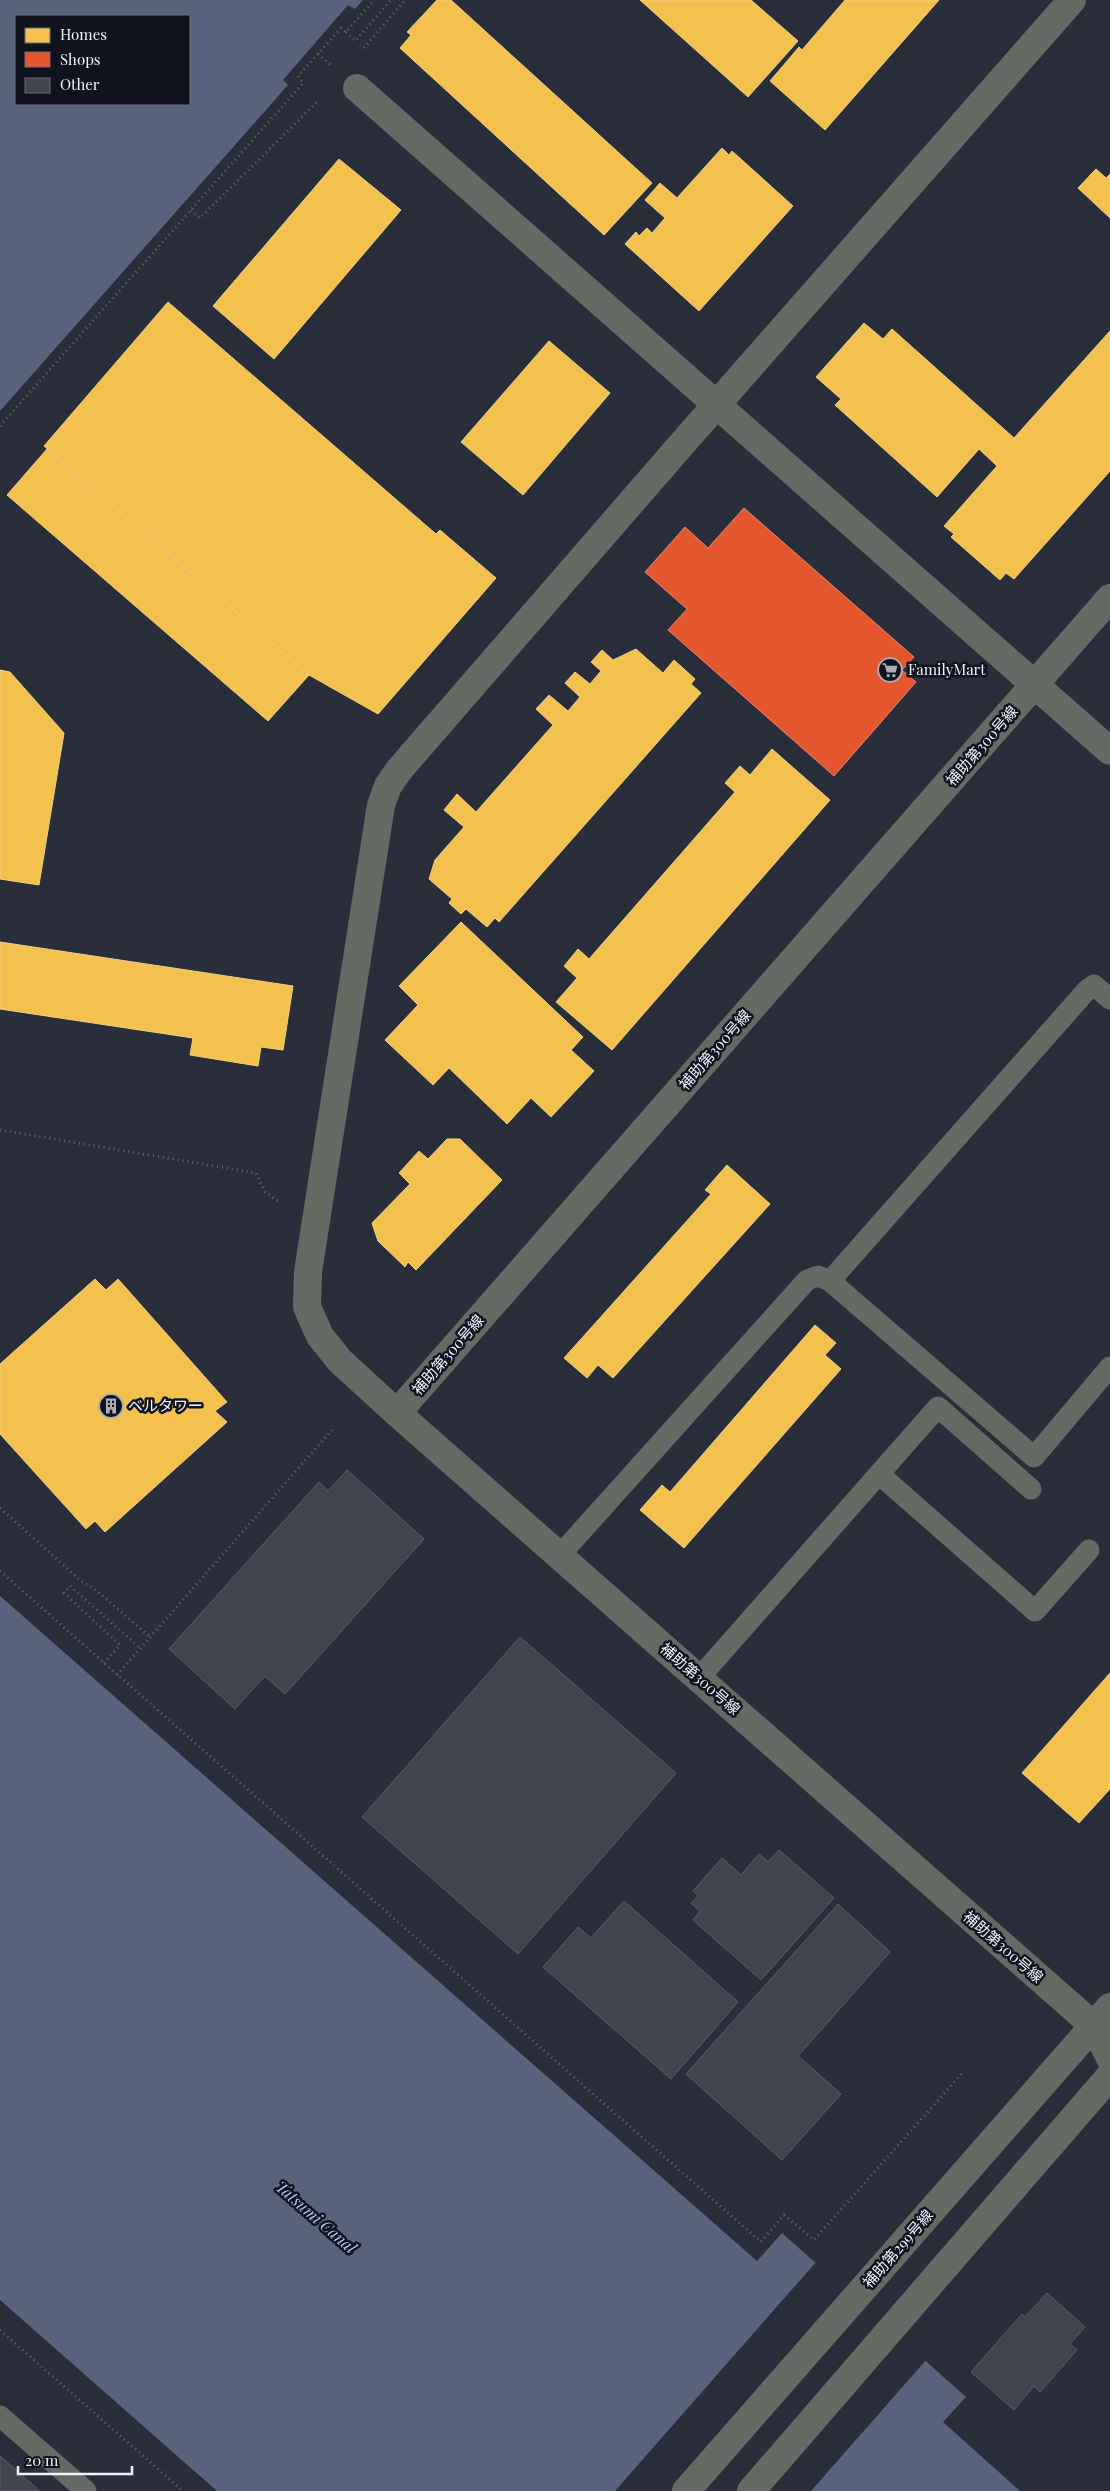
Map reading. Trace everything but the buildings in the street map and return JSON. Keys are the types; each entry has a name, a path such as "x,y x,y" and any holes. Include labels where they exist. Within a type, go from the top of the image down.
{"street":[{"path":"397,1413 340,1361 320,1336 307,1307 308,1272 381,805 388,786 399,770 717,404 1072,0"},
{"path":"357,88 1110,751"},
{"name":"補助第300号線","path":"1104,2021 699,1678 397,1413 1110,598"},
{"path":"1104,2021 1110,2058"},
{"name":"補助第299号線","path":"686,2491 911,2234 1104,2021"},
{"path":"751,2491 1110,2076"}],"lane":[{"path":"830,1282 1087,990 1094,985 1110,999"},
{"path":"560,1555 807,1280 818,1276 830,1282 1034,1457 1110,1367"},
{"path":"699,1678 938,1407 1031,1489"},
{"path":"879,1474 1035,1611 1089,1550"},
{"path":"0,2416 86,2491"}],"path":[{"path":"346,32 374,0"},
{"path":"0,426 303,83 298,76 341,28 355,41 391,0"},
{"path":"364,48 405,0"},
{"path":"318,54 335,69"},
{"path":"190,210 200,218 317,102"},
{"path":"0,1130 256,1173 265,1192 278,1201"},
{"path":"118,1674 332,1430"},
{"path":"0,1508 81,1581 97,1591 150,1637"},
{"path":"0,1571 761,2242 784,2214 814,2240 964,2071"},
{"path":"104,1663 120,1645 64,1593 70,1586 140,1648"},
{"path":"0,2330 183,2491"}],"water":[{"path":"0,0 363,0 355,9 348,5 283,80 288,85 0,411"},
{"name":"Tatsumi Canal","path":"0,1596 757,2261 782,2233 966,2397 943,2422 1020,2491 217,2491 0,2300"}],"pier":[{"path":"817,2261 927,2359 811,2491 615,2491"}],"place":[{"name":"FamilyMart","path":"890,670"},
{"name":"ベルタワー","path":"111,1406"}]}
